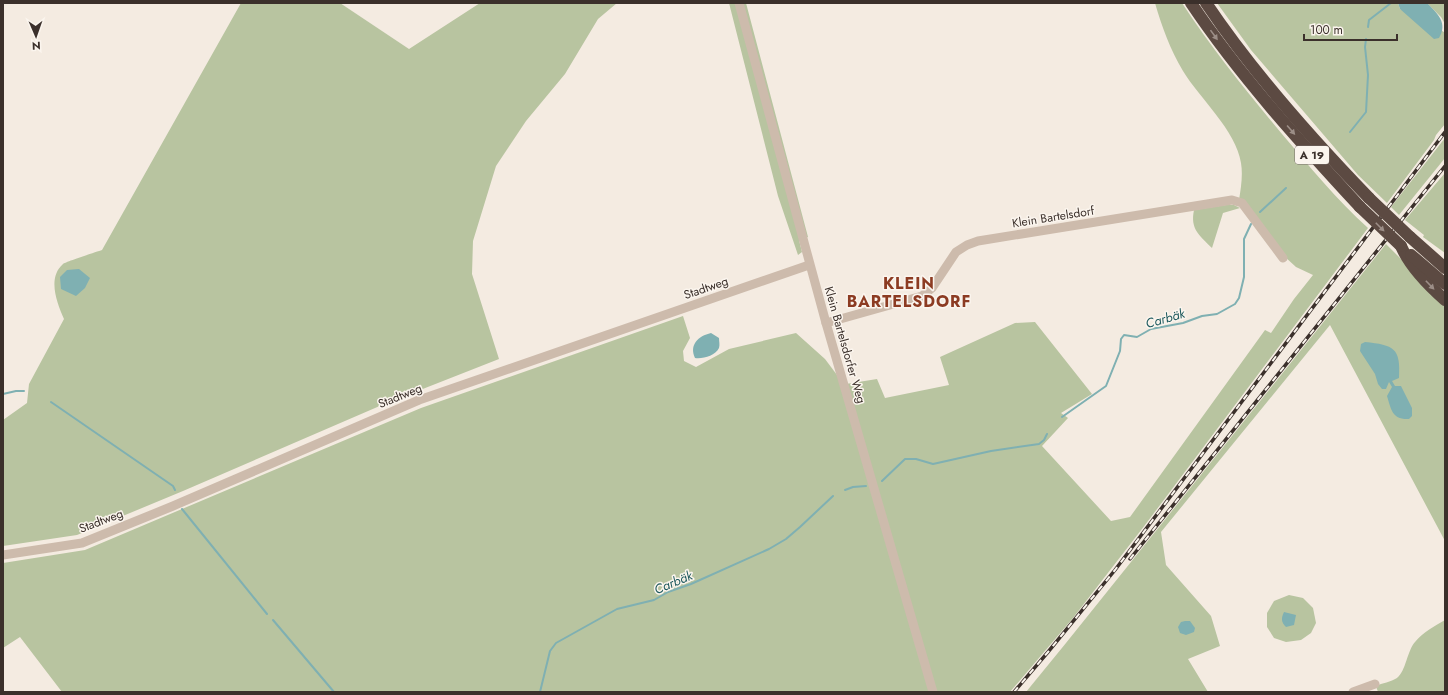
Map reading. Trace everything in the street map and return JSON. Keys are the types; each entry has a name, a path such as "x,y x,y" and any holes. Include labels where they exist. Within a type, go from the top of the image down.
{"highway":[{"name":"A 19","path":"1191,3 1250,82 1319,163 1360,207 1401,246 1445,284"},
{"name":"A 19","path":"1206,3 1272,92 1324,151 1369,198 1445,268"},
{"path":"1410,237 1445,257"},
{"path":"1401,246 1407,258 1426,281 1445,300"}],"street":[{"name":"Klein Bartelsdorfer Weg","path":"739,3 809,265 933,692"},
{"name":"Klein Bartelsdorf","path":"826,323 922,296 932,288 956,252 967,245 978,241 1232,200 1242,203 1283,258"},
{"name":"Stadtweg","path":"3,555 82,543 173,506 419,400 809,265"},
{"path":"1353,692 1375,684"}],"green space":[{"path":"241,3 340,3 409,49 480,3 617,3 598,19 565,74 526,121 496,166 473,241 472,274 499,359 382,405 77,535 3,546 3,420 27,403 29,384 64,319 56,298 54,283 55,276 63,264 102,250"},
{"path":"729,3 746,3 808,237 799,240 802,252 798,255 778,196"},
{"path":"1155,3 1182,3 1218,54 1302,158 1345,206 1368,228 1145,525 1073,618 1010,692 935,692 846,384 877,379 885,398 949,385 940,357 1015,323 1035,322 1092,394 1061,413 1068,418 1042,446 1111,521 1130,517 1265,330 1271,333 1294,299 1313,275 1296,267 1284,256 1239,200 1242,172 1238,151 1225,127 1190,82 1178,63 1160,21"},
{"path":"1217,3 1398,3 1400,9 1444,32 1445,28 1445,124 1387,203 1358,175 1251,50"},
{"path":"1427,3 1445,3 1445,24 1441,17"},
{"path":"1445,138 1445,158 1399,215 1391,207"},
{"path":"1445,173 1445,253 1423,237 1424,235 1405,220"},
{"path":"1234,205 1240,208 1223,213 1212,248 1195,227 1193,222 1194,210"},
{"path":"1386,244 1445,303 1445,541 1330,325 1161,532 1166,565 1211,616 1220,646 1188,659 1208,692 1026,692 1066,643"},
{"path":"683,316 690,338 683,351 684,361 696,367 729,349 796,333 825,359 840,379 930,692 62,692 20,637 3,648 3,563 85,550 421,408"},
{"path":"1289,595 1303,598 1313,608 1316,623 1311,633 1301,640 1286,642 1274,638 1267,627 1267,613 1274,601"},
{"path":"1445,620 1445,692 1378,692 1376,686 1395,679 1400,675 1405,666 1410,650 1418,638"}],"water":[{"path":"1398,3 1427,3 1438,15 1442,23 1442,33 1439,38 1434,39 1400,9"},
{"path":"79,269 90,278 85,288 76,296 61,289 60,277 67,270"},
{"path":"711,333 719,338 719,348 715,353 708,356 695,358 693,353 694,345 702,336"},
{"path":"1365,342 1389,347 1397,354 1399,360 1399,378 1392,381 1395,386 1401,386 1412,408 1412,416 1409,419 1399,418 1393,413 1387,396 1392,387 1389,382 1386,389 1382,389 1378,384 1375,374 1360,351 1361,344"},
{"path":"1284,612 1296,615 1294,625 1286,627 1284,625 1282,616"},
{"path":"1190,621 1195,628 1194,632 1186,635 1180,633 1178,627 1181,622"}],"waterway":[{"name":"Carbäk","path":"1368,27 1369,20 1391,3"},
{"name":"Carbäk","path":"1350,132 1366,112 1368,75 1365,47 1366,39"},
{"name":"Carbäk","path":"1260,212 1286,188"},
{"name":"Carbäk","path":"1062,417 1106,386 1120,351 1121,339 1124,335 1137,337 1151,329 1183,323 1202,316 1217,314 1235,304 1239,298 1244,277 1244,239 1251,224"},
{"path":"3,394 24,391"},
{"path":"51,402 173,486 175,490"},
{"name":"Carbäk","path":"882,481 905,459 916,459 933,464 991,451 1039,444 1044,440 1047,434"},
{"name":"Carbäk","path":"845,490 853,487 866,486"},
{"name":"Carbäk","path":"540,692 550,651 556,643 617,609 654,600 668,592 691,584 769,549 786,539 833,496"},
{"path":"182,509 267,614"},
{"path":"273,620 334,692"}],"railway":[{"path":"1014,692 1115,570 1445,132"},
{"path":"1130,559 1445,166"}],"district":[{"name":"KLEIN BARTELSDORF","path":"909,292"}]}
